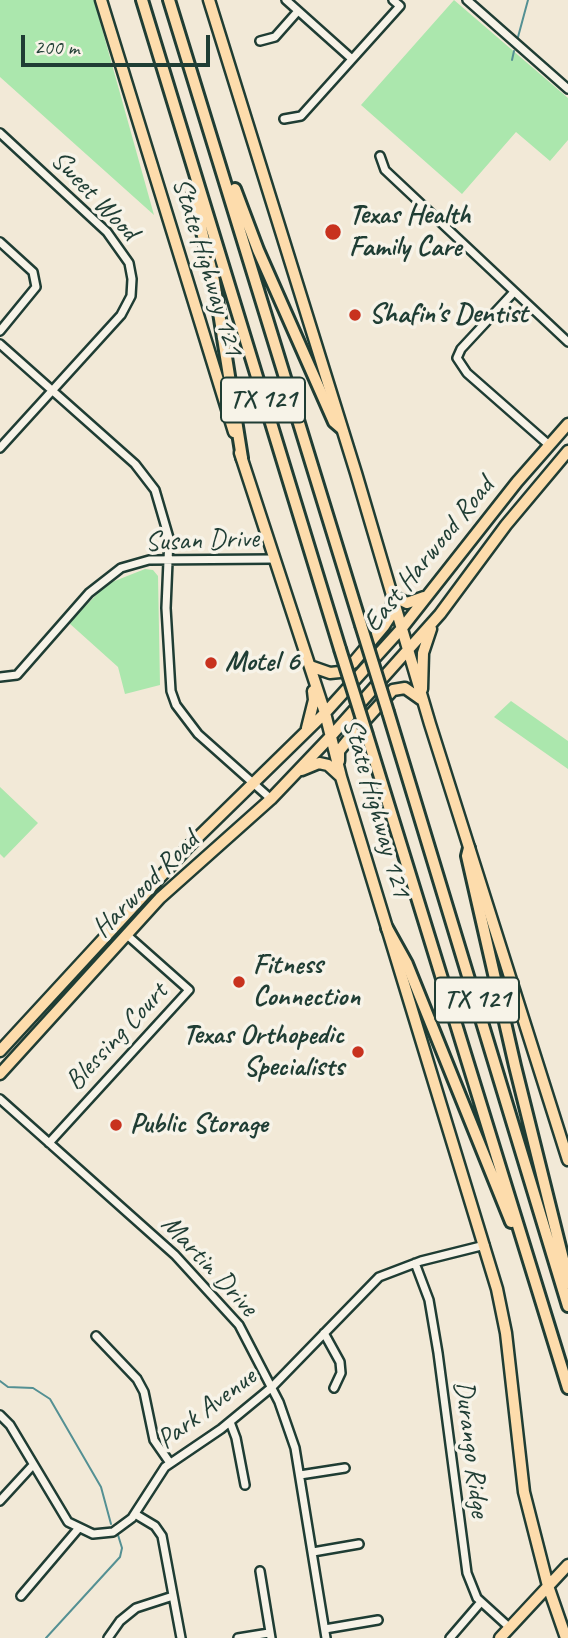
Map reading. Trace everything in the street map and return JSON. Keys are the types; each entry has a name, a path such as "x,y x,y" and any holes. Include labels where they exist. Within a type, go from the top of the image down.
{"highway":[{"name":"TX 121","path":"142,0 568,1388"},
{"name":"TX 121","path":"169,0 568,1306"},
{"path":"187,151 189,175 222,328 242,458"},
{"path":"217,152 334,422 341,428"},
{"path":"469,848 467,856 514,1066 566,1270 563,1290"},
{"path":"387,928 407,964 458,1086 518,1243 529,1255"}],"main road":[{"name":"State Highway 121","path":"101,0 273,559 325,713 341,777 485,1245 506,1333 524,1492 548,1586 566,1638"},
{"path":"209,0 393,596 422,700 568,1160"},
{"name":"East Harwood Road","path":"325,713 402,628 487,518 568,424"},
{"name":"East Harwood Road","path":"331,736 440,614 506,525 568,451"},
{"path":"487,518 506,525"},
{"path":"393,596 407,603 424,597"},
{"path":"306,730 314,700 310,666 330,673 340,671 353,663 391,615 393,596"},
{"path":"422,700 423,653 427,635 440,614"},
{"path":"341,777 339,751 393,690 405,688 422,700"},
{"name":"Harwood Road","path":"0,1051 188,847 325,713"},
{"name":"Harwood Road","path":"0,1074 160,898 271,799 331,736"},
{"path":"293,777 311,764 319,763 328,765 341,777"},
{"path":"188,847 202,860"},
{"path":"115,924 127,934"},
{"path":"51,995 60,1008"},
{"path":"500,1638 568,1565"}],"street":[{"path":"286,0 352,59"},
{"path":"284,119 300,116 400,6 393,0"},
{"path":"471,1 568,89"},
{"path":"260,41 275,37 298,11"},
{"name":"Sweet Wood","path":"0,133 83,209 120,248 129,263 129,299 121,315 54,390"},
{"path":"380,156 385,170 568,342"},
{"path":"0,242 33,272 36,287 0,331"},
{"path":"514,292 461,349 457,358 467,373 549,445"},
{"path":"0,344 135,464 155,490 169,538 166,559 168,668 174,698 198,734 271,799"},
{"path":"0,447 54,390"},
{"name":"Susan Drive","path":"0,677 10,678 17,675 105,578 130,565 166,559 273,559"},
{"name":"Blessing Court","path":"49,1143 189,990 127,934"},
{"name":"Martin Drive","path":"0,1099 205,1284 239,1325 272,1387 292,1437 326,1638"},
{"name":"Park Avenue","path":"79,1530 93,1534 113,1532 125,1526 170,1463 230,1422 272,1387 379,1277 415,1263 485,1245"},
{"name":"Durango Ridge","path":"415,1263 429,1300 438,1353 467,1573 481,1602 509,1628"},
{"path":"324,1333 340,1362 341,1373 334,1388"},
{"path":"96,1336 137,1379 144,1392 154,1440 170,1463"},
{"path":"0,1415 61,1513 79,1530 20,1596"},
{"path":"230,1422 246,1485"},
{"path":"0,1501 33,1465"},
{"path":"300,1475 345,1468"},
{"path":"135,1514 155,1525 162,1536 181,1638"},
{"path":"313,1552 359,1544"},
{"path":"238,1638 270,1636 260,1571"},
{"path":"108,1638 120,1621 136,1608 173,1596"},
{"path":"450,1638 481,1602"},
{"path":"325,1629 378,1620"}],"green space":[{"path":"0,0 94,0 154,215 0,77"},
{"path":"454,0 568,98 568,140 550,161 516,132 462,194 361,105"},
{"path":"145,569 153,570 158,576 160,685 125,694 118,667 69,623 107,584"},
{"path":"511,701 568,741 568,769 494,717"},
{"path":"0,787 38,823 4,858 0,854"}],"waterway":[{"path":"518,37 528,0"},
{"path":"512,60 514,51"},
{"path":"0,1381 8,1387 33,1388 50,1399 101,1487 111,1524"},
{"path":"46,1638 120,1557 122,1548 118,1535"}],"place":[{"name":"Texas Health Family Care","path":"333,232"},
{"name":"Shafin's Dentist","path":"355,315"},
{"name":"Motel 6","path":"211,663"},
{"name":"Fitness Connection","path":"239,982"},
{"name":"Texas Orthopedic Specialists","path":"358,1052"},
{"name":"Public Storage","path":"116,1125"}]}
